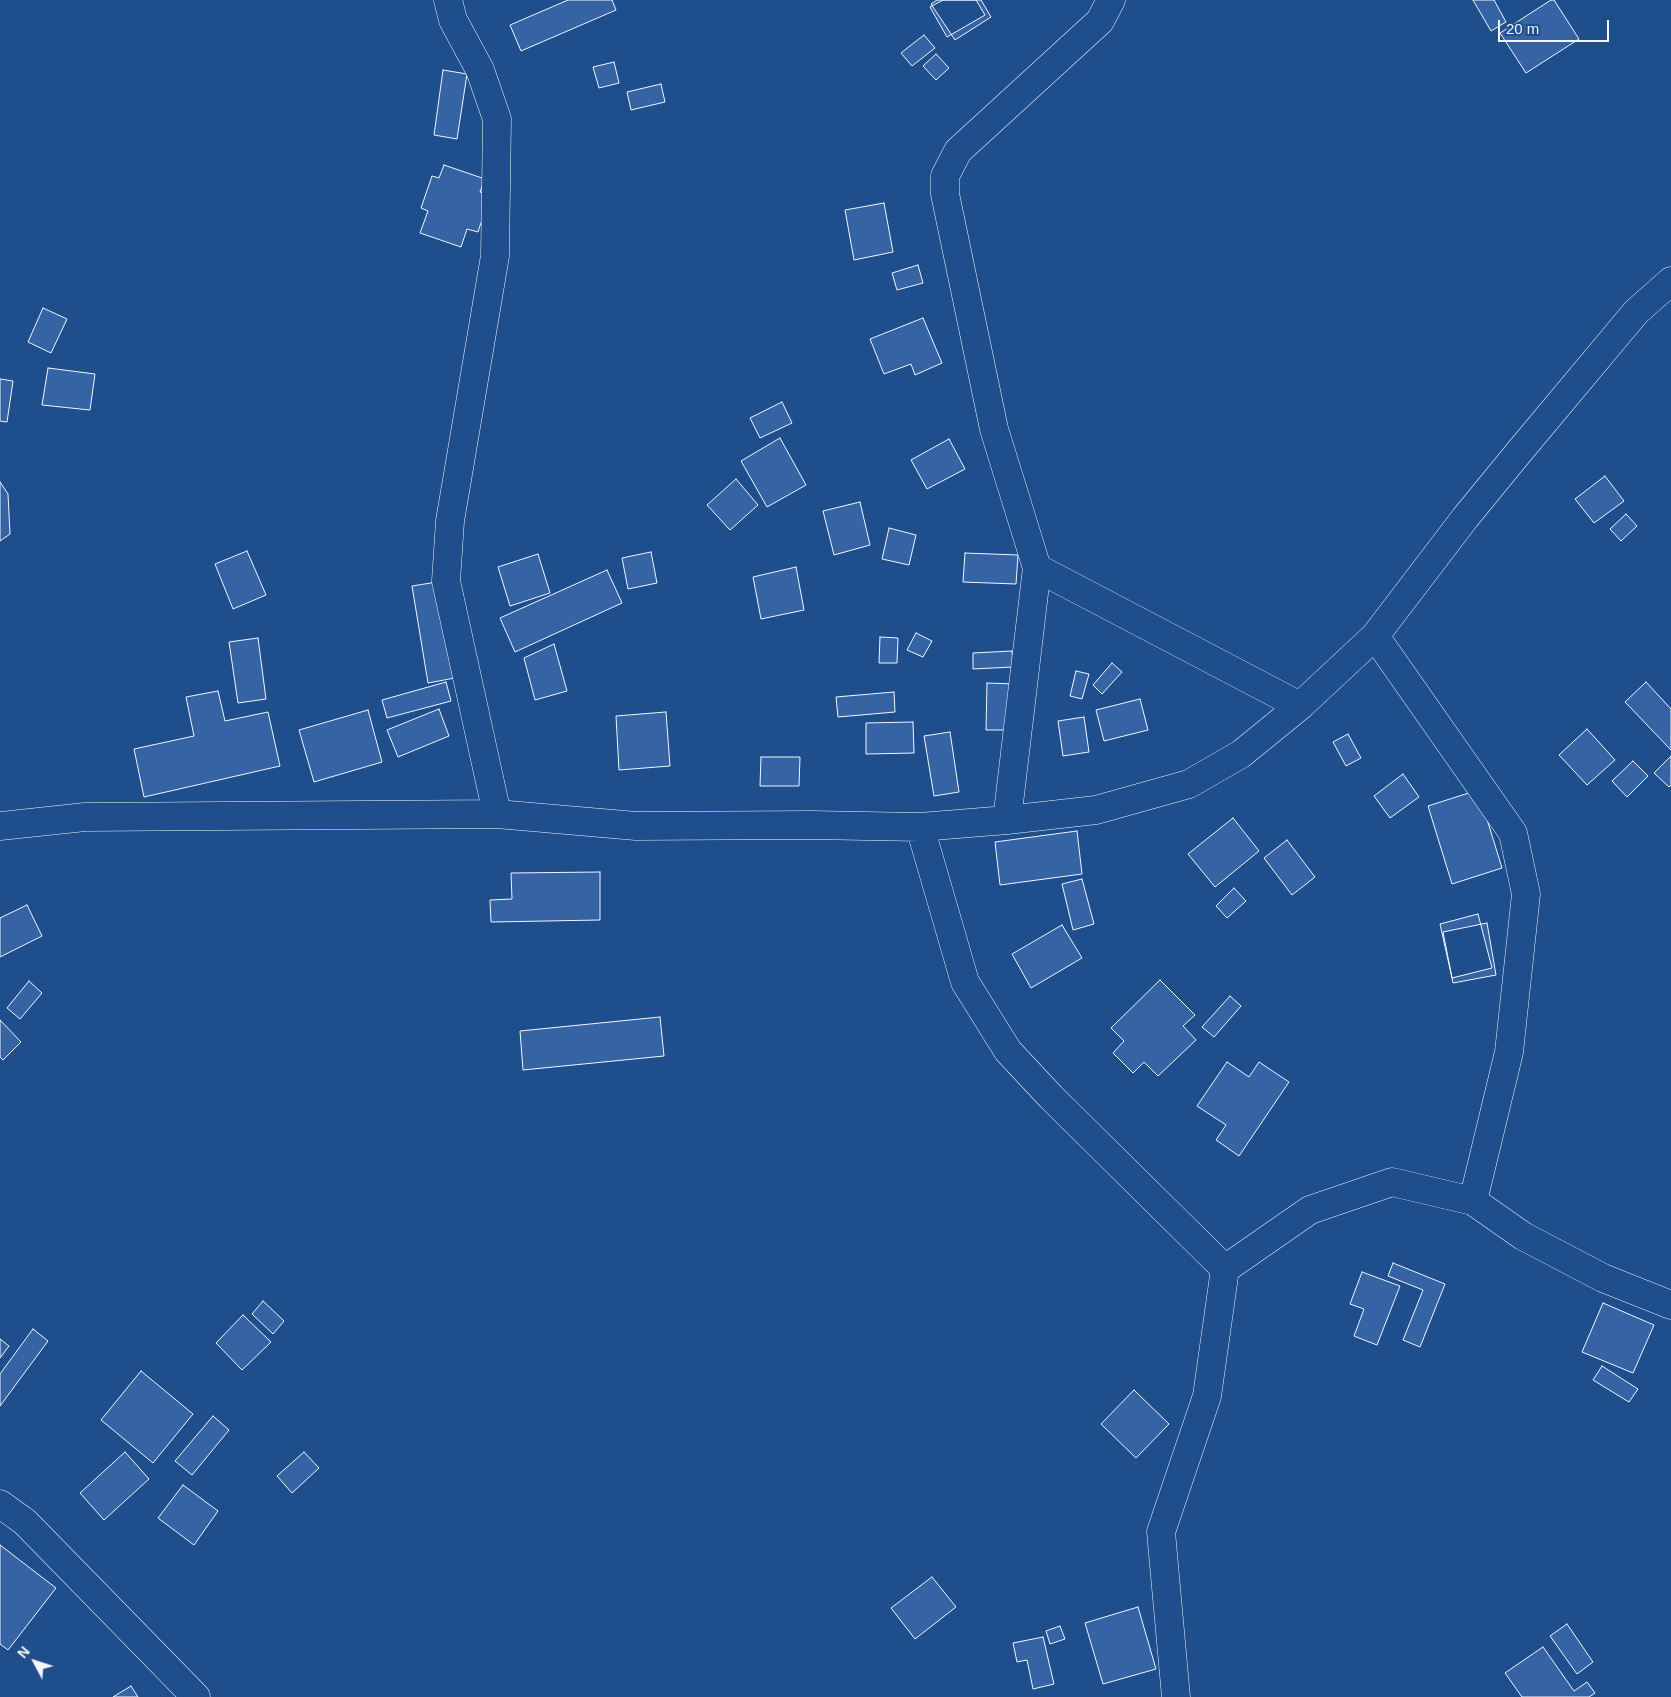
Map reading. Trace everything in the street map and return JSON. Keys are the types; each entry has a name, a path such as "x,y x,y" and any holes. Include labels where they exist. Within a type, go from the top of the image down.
{"street":[{"path":"448,0 453,20 480,70 497,118 496,256 450,521 446,581 498,814"},
{"path":"1007,820 1037,568 994,429 945,194 945,176 958,151 1100,21 1111,0"},
{"path":"0,826 85,817 498,814 636,826 810,825 920,827 1096,810 1189,784 1241,754 1300,706 1375,636 1465,518 1519,452 1636,312 1671,281"},
{"path":"1037,568 1300,706"},
{"path":"1375,636 1513,833 1526,894 1509,1052 1473,1202"},
{"path":"920,827 965,982 1008,1051 1051,1097 1225,1269"},
{"path":"1176,1697 1161,1532 1207,1396 1225,1269 1310,1210 1392,1182 1473,1202 1523,1236 1603,1278 1671,1305"},
{"path":"0,1504 25,1522 196,1697"}],"building":[{"path":"568,0 612,0 616,10 521,51 510,25"},
{"path":"937,0 981,0 991,17 955,40 931,4"},
{"path":"943,0 976,0 985,15 947,37 930,7"},
{"path":"1473,0 1494,0 1506,22 1491,31"},
{"path":"1551,0 1554,0 1579,39 1526,73 1500,33"},
{"path":"924,35 935,48 912,66 901,53"},
{"path":"936,54 949,68 936,80 923,66"},
{"path":"614,62 619,83 599,88 593,67"},
{"path":"443,70 467,74 457,139 434,135"},
{"path":"661,84 665,102 631,110 627,92"},
{"path":"444,165 485,179 480,192 490,195 478,232 467,229 461,247 420,233 428,211 421,208 432,176 439,178"},
{"path":"884,203 893,252 854,260 845,210"},
{"path":"918,265 923,283 897,290 892,273"},
{"path":"43,308 67,319 51,353 28,342"},
{"path":"923,318 942,363 915,375 911,364 884,374 870,339"},
{"path":"48,368 95,374 90,410 42,405"},
{"path":"0,379 13,381 7,422 0,421"},
{"path":"782,402 792,423 760,438 750,418"},
{"path":"780,438 806,485 767,507 741,461"},
{"path":"949,439 965,469 927,489 911,460"},
{"path":"1605,476 1624,501 1594,523 1575,499"},
{"path":"736,479 758,505 730,530 707,505"},
{"path":"0,482 8,494 10,534 0,541"},
{"path":"860,502 870,545 834,555 823,511"},
{"path":"1626,514 1637,526 1621,541 1610,529"},
{"path":"889,528 916,535 909,565 882,559"},
{"path":"247,551 266,595 233,609 215,564"},
{"path":"651,552 657,583 628,589 622,558"},
{"path":"965,553 1018,555 1016,584 963,582"},
{"path":"538,554 550,593 510,606 498,567"},
{"path":"796,567 804,610 761,619 753,577"},
{"path":"607,570 622,603 515,652 500,618"},
{"path":"443,581 460,677 428,683 412,586"},
{"path":"916,633 932,641 923,657 907,650"},
{"path":"880,637 898,638 897,663 879,663"},
{"path":"258,638 266,699 238,703 229,642"},
{"path":"554,644 567,691 535,700 524,658"},
{"path":"1012,651 1013,667 973,669 973,653"},
{"path":"1112,663 1122,672 1102,694 1093,685"},
{"path":"1076,671 1089,674 1082,699 1070,696"},
{"path":"446,682 451,701 387,718 382,700"},
{"path":"1646,682 1671,709 1671,750 1625,702"},
{"path":"987,683 1016,684 1016,730 986,730"},
{"path":"218,691 225,721 268,712 280,766 144,797 134,749 194,736 186,697"},
{"path":"894,692 895,712 838,717 836,697"},
{"path":"1140,699 1148,730 1104,741 1096,710"},
{"path":"439,709 449,736 398,757 387,730"},
{"path":"368,710 382,762 314,782 299,730"},
{"path":"666,712 670,766 619,770 616,716"},
{"path":"1084,717 1089,752 1063,756 1058,721"},
{"path":"913,722 914,753 866,754 866,723"},
{"path":"1587,729 1615,760 1587,785 1559,755"},
{"path":"950,732 959,792 934,796 924,736"},
{"path":"1348,734 1361,758 1346,766 1333,742"},
{"path":"1671,756 1671,785 1669,787 1654,773"},
{"path":"761,757 800,757 799,786 760,786"},
{"path":"1633,761 1648,776 1627,797 1612,781"},
{"path":"1403,774 1419,797 1390,818 1374,796"},
{"path":"1478,790 1502,868 1452,884 1428,806"},
{"path":"1233,818 1259,851 1215,887 1188,854"},
{"path":"1077,831 1082,874 1000,885 995,842"},
{"path":"1287,840 1315,877 1292,895 1264,858"},
{"path":"600,872 600,920 491,922 490,900 512,899 511,873"},
{"path":"1082,879 1094,924 1073,930 1062,884"},
{"path":"1234,888 1246,901 1227,918 1216,906"},
{"path":"27,905 42,936 0,957 0,918"},
{"path":"1478,914 1492,968 1452,978 1440,924"},
{"path":"1487,923 1496,975 1453,983 1443,932"},
{"path":"1062,925 1082,958 1031,988 1012,954"},
{"path":"1160,980 1195,1015 1183,1026 1196,1040 1158,1076 1144,1062 1133,1073 1113,1053 1124,1041 1111,1028"},
{"path":"29,981 42,993 20,1019 7,1008"},
{"path":"1230,996 1241,1006 1214,1037 1202,1027"},
{"path":"660,1017 664,1056 523,1070 520,1031"},
{"path":"0,1020 21,1042 3,1060 0,1057"},
{"path":"1227,1062 1249,1077 1259,1062 1289,1082 1239,1156 1216,1140 1226,1125 1197,1106"},
{"path":"1393,1263 1445,1284 1420,1347 1403,1340 1423,1290 1388,1276"},
{"path":"1362,1272 1400,1286 1377,1345 1354,1336 1364,1309 1350,1304"},
{"path":"263,1301 284,1321 273,1334 252,1314"},
{"path":"1603,1303 1654,1325 1633,1373 1582,1352"},
{"path":"243,1315 271,1342 242,1370 216,1343"},
{"path":"33,1329 48,1341 0,1406 0,1374"},
{"path":"0,1339 9,1346 0,1358"},
{"path":"1602,1366 1638,1389 1629,1402 1593,1380"},
{"path":"141,1371 193,1414 153,1463 101,1420"},
{"path":"1134,1390 1169,1424 1136,1458 1101,1424"},
{"path":"213,1416 229,1430 192,1475 175,1461"},
{"path":"125,1452 149,1479 104,1520 80,1493"},
{"path":"304,1452 319,1468 292,1493 277,1476"},
{"path":"183,1485 218,1511 194,1545 158,1518"},
{"path":"0,1545 56,1588 8,1650 0,1644"},
{"path":"932,1577 956,1607 915,1639 891,1608"},
{"path":"1138,1607 1156,1669 1103,1684 1085,1623"},
{"path":"1567,1624 1593,1662 1577,1674 1550,1636"},
{"path":"1060,1626 1065,1639 1050,1644 1046,1631"},
{"path":"1043,1637 1054,1684 1033,1689 1027,1660 1017,1662 1013,1643"},
{"path":"1543,1647 1574,1691 1587,1682 1595,1693 1589,1697 1522,1697 1505,1673"},
{"path":"131,1686 138,1697 113,1697"}]}
